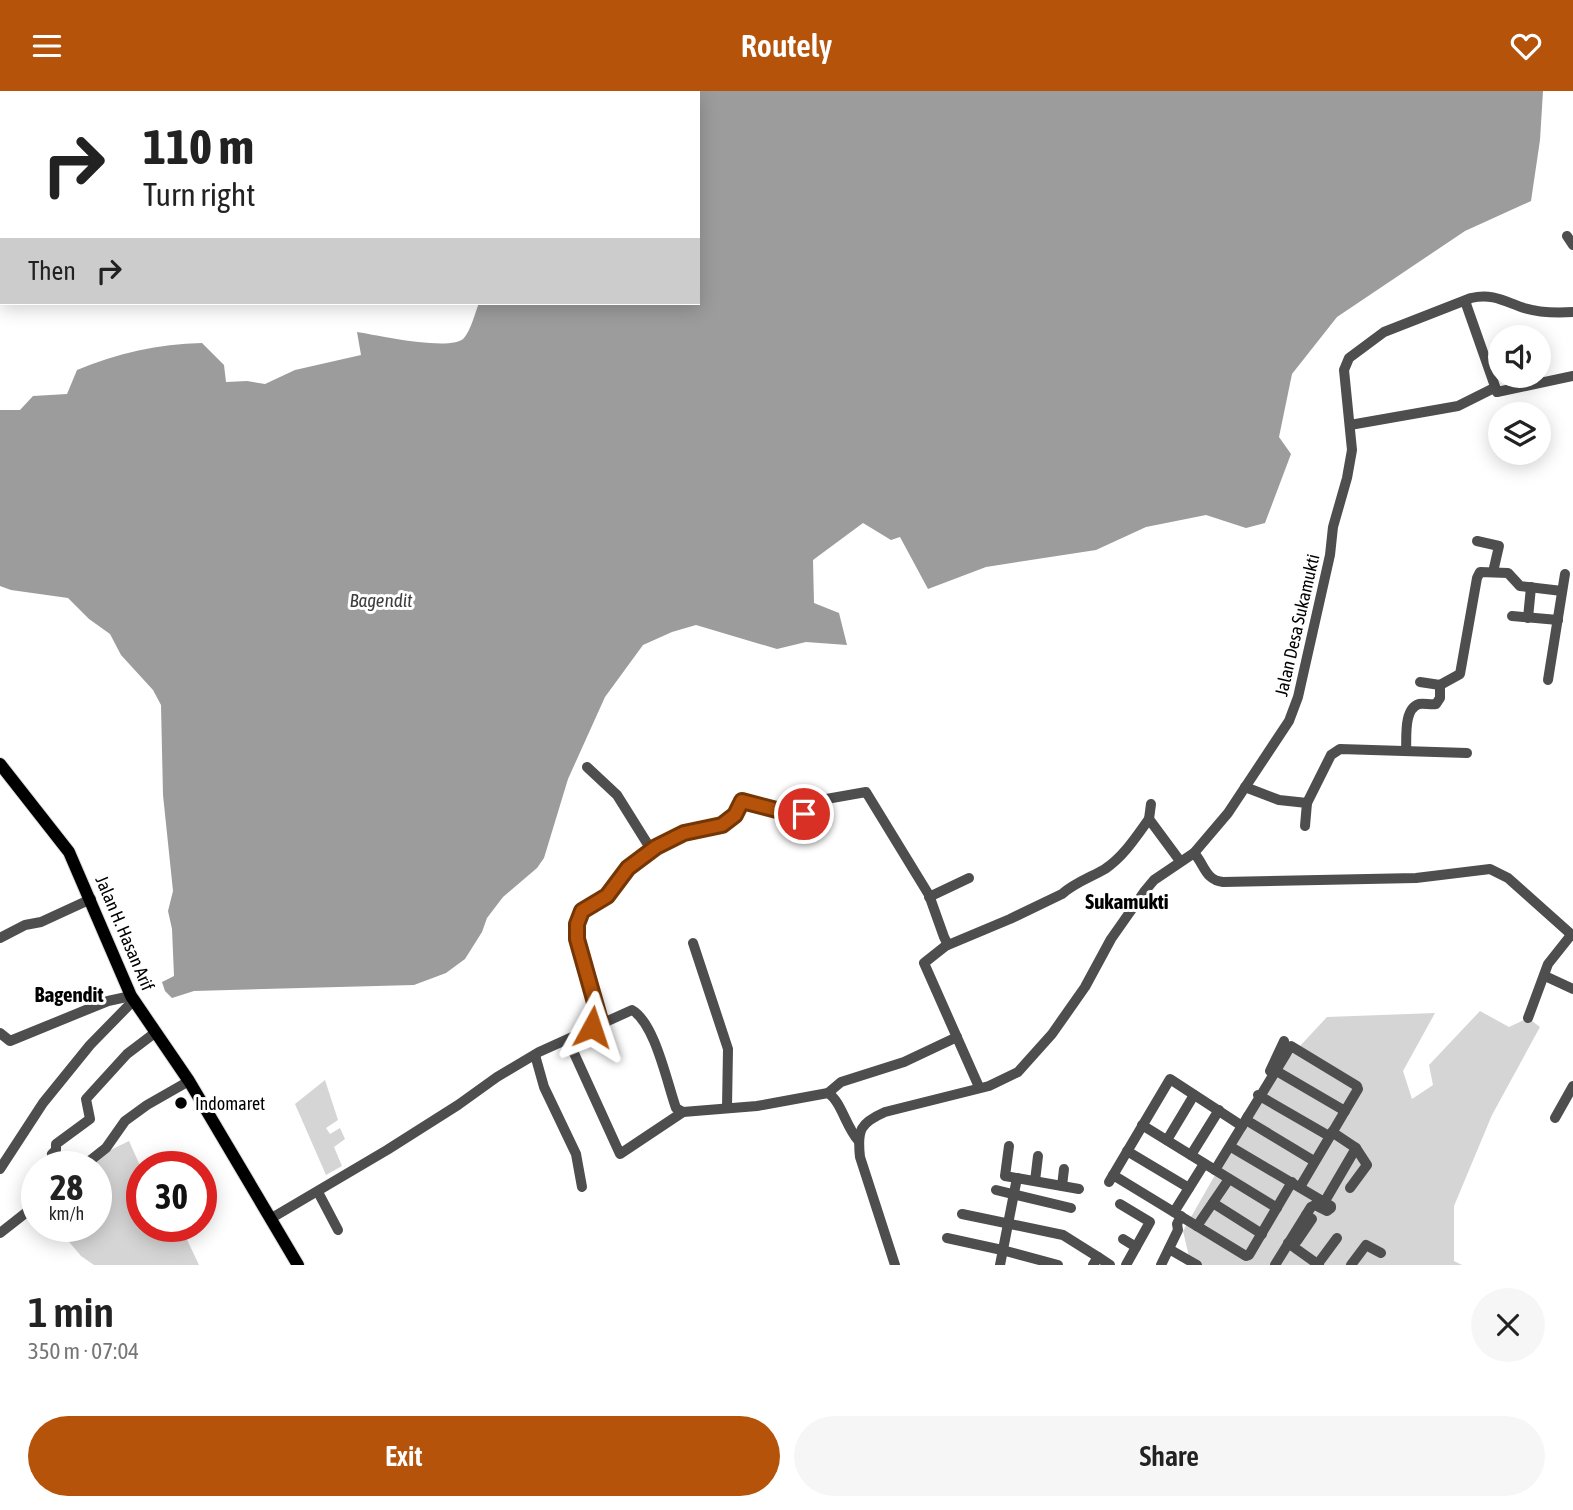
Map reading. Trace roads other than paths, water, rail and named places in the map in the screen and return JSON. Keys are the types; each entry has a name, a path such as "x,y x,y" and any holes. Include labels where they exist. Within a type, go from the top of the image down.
{"main road":[{"name":"Jalan H. Hasan Arif","path":"0,764 69,852 133,998 189,1081 298,1265"}],"street":[{"name":"Jalan Desa Sukamukti","path":"858,1140 862,1128 870,1119 885,1112 1003,1080 1018,1072 1033,1057 1085,987 1111,939 1144,892 1154,880 1194,853 1228,813 1289,721 1298,697 1333,527 1352,450 1344,370 1349,358 1384,332 1484,295 1551,314 1573,313"},
{"path":"1465,301 1494,389 1498,392 1573,376"},
{"path":"1350,425 1458,406 1494,389"},
{"path":"1477,541 1499,545 1493,572"},
{"path":"1420,682 1440,685 1460,674 1476,578 1480,572 1508,573 1520,586 1562,591"},
{"path":"1548,680 1565,574"},
{"path":"1528,618 1531,587"},
{"path":"1512,617 1558,620"},
{"path":"1406,751 1408,716 1411,710 1421,704 1436,704 1440,698 1440,685"},
{"path":"1305,826 1307,803 1331,755 1339,749 1467,753"},
{"path":"587,767 617,795 652,851"},
{"path":"1245,787 1279,800 1307,803"},
{"path":"601,1024 577,939 577,924 582,911 607,896 628,868 652,851 680,834 722,825 735,815 742,801 800,816 815,801 862,791 868,795 929,897 948,944"},
{"path":"979,1087 924,963 948,944 1062,894 1107,867 1128,849 1149,819 1151,804"},
{"path":"1149,819 1180,861"},
{"path":"1194,853 1207,875 1215,881 1223,882 1416,878 1490,869 1508,878 1528,894 1572,936 1549,964 1528,1018"},
{"path":"929,897 969,878"},
{"path":"0,938 25,925 38,923 91,899"},
{"path":"694,943 728,1049 727,1107"},
{"path":"1545,976 1573,989"},
{"path":"0,1033 10,1041 108,1001 133,998"},
{"path":"0,1169 43,1103 133,998"},
{"path":"270,1219 318,1192 535,1055 632,1010 649,1033 677,1108 693,1113 727,1107 757,1106 828,1093 841,1082 900,1064 957,1037"},
{"path":"55,1151 56,1144 90,1119 86,1099 127,1054 156,1032"},
{"path":"1273,1034 1358,1088 1314,1161 1277,1208 1249,1255 1246,1256 1181,1216 1111,1179 1170,1079 1219,1110 1314,1161"},
{"path":"568,1040 620,1154 683,1112"},
{"path":"1215,1170 1231,1147 1288,1044"},
{"path":"535,1055 544,1087 576,1154 582,1187"},
{"path":"1274,1070 1345,1111"},
{"path":"102,1151 125,1121 189,1081"},
{"path":"1555,1118 1573,1086"},
{"path":"828,1093 834,1097 858,1140 860,1157 895,1265"},
{"path":"1167,1140 1194,1095"},
{"path":"1260,1096 1356,1148 1367,1165 1350,1188"},
{"path":"1191,1155 1219,1110"},
{"path":"1142,1125 1277,1208"},
{"path":"1009,1146 1005,1176 1079,1189"},
{"path":"1231,1147 1331,1206 1329,1210 1313,1205 1306,1215 1312,1219 1275,1265"},
{"path":"1325,1201 1356,1148"},
{"path":"1127,1151 1189,1188"},
{"path":"1035,1181 1038,1156"},
{"path":"1161,1265 1178,1230 1177,1224 1189,1188 1204,1164"},
{"path":"1062,1186 1064,1169"},
{"path":"1000,1265 1017,1178"},
{"path":"1197,1226 1229,1179"},
{"path":"996,1190 1071,1208"},
{"path":"318,1192 338,1230"},
{"path":"1213,1203 1262,1234"},
{"path":"1120,1204 1150,1222 1126,1265"},
{"path":"962,1214 1063,1235 1095,1261 1110,1265"},
{"path":"0,1233 21,1217"},
{"path":"947,1238 1058,1265"},
{"path":"1291,1245 1318,1265 1337,1238"},
{"path":"1123,1239 1136,1247"},
{"path":"1351,1265 1366,1245 1381,1253"},
{"path":"1169,1249 1198,1265"}],"water":[{"name":"Bagendit","path":"700,91 1543,91 1540,140 1531,201 1465,231 1337,317 1292,374 1279,437 1291,454 1265,523 1246,528 1206,515 1146,527 1096,550 986,567 928,589 900,537 891,540 863,523 813,560 814,603 839,613 847,645 806,642 777,649 696,625 643,645 605,697 568,779 544,858 537,868 503,897 487,918 482,932 465,959 446,973 414,985 194,991 172,998 165,991 162,982 174,976 172,929 168,911 173,891 163,795 161,705 153,690 121,655 110,634 89,619 68,598 0,586 0,410 20,410 33,396 67,394 77,370 123,354 154,347 202,343 224,365 226,382 265,384 295,370 361,355 357,332 396,339 445,343 464,338 478,305 700,305"}],"place":[{"name":"Indomaret","path":"181,1103"}],"district":[{"name":"Sukamukti","path":"1127,901"},
{"name":"Bagendit","path":"69,994"}]}
